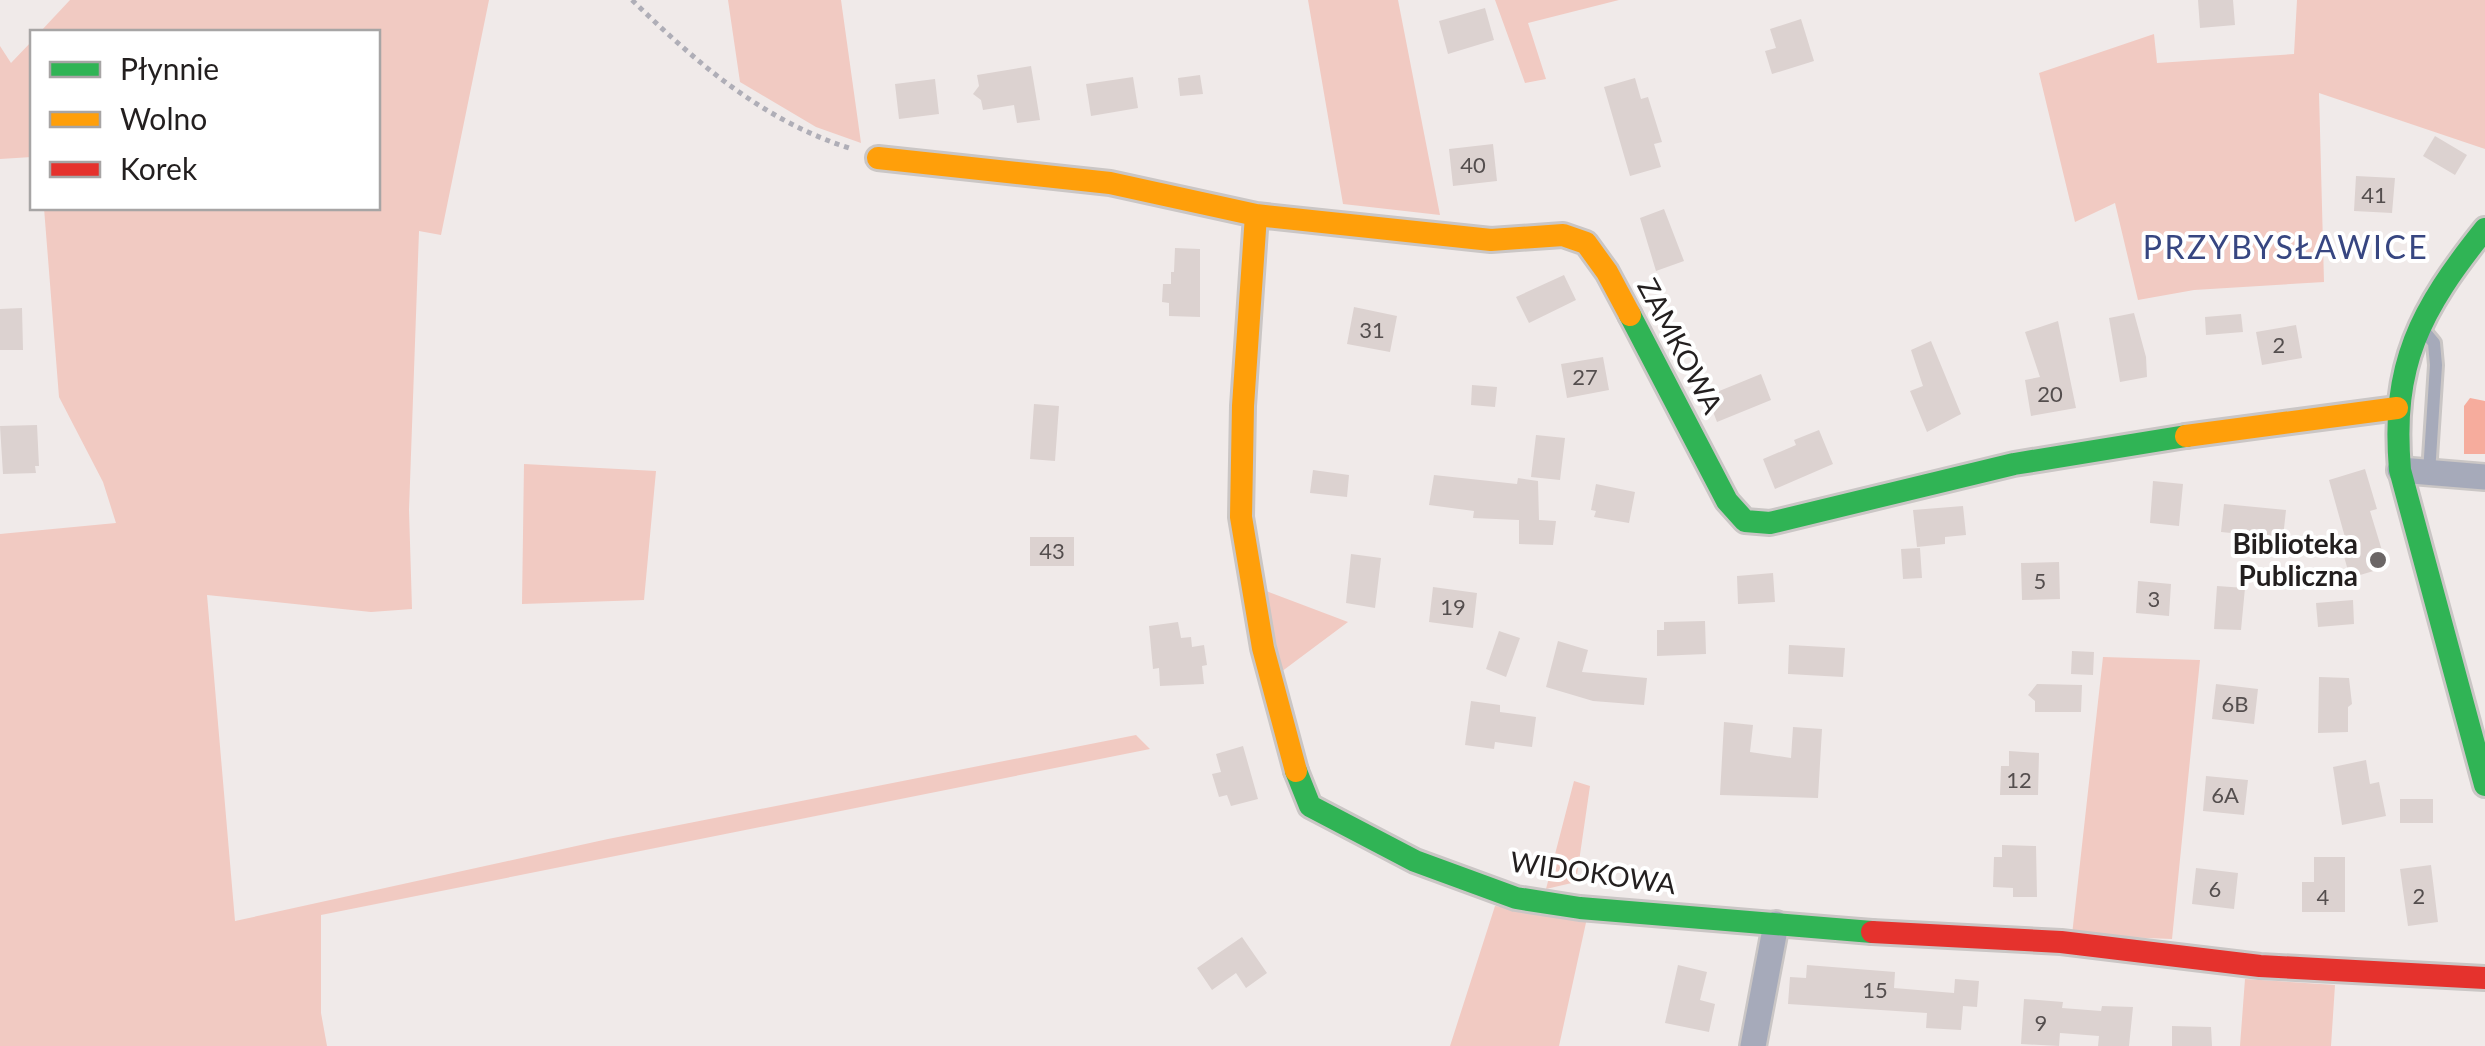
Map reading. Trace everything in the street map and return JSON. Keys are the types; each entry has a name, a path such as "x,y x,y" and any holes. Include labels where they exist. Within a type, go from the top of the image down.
{"street":[{"name":"ZAMKOWA","path":"878,158 1110,183 1256,215 1491,240 1563,235 1586,243 1607,272 1727,501 1745,522 1770,522 2003,464 2397,408"},
{"name":"WIDOKOWA","path":"1256,215 1243,406 1241,517 1267,665 1301,788 1310,806 1415,861 1516,898 1580,908 1929,937 2061,942 2260,966 2485,978"},
{"path":"2485,229 2445,278 2417,328 2402,371 2397,408 2400,470 2485,785"},
{"path":"2400,470 2485,478"},
{"path":"1753,1046 1776,924"}],"lane":[{"path":"2417,328 2432,337 2436,352 2429,473"}],"path":[{"path":"632,0 696,62 766,110 811,136 878,158"}],"shaded area":[{"path":"70,0 489,0 441,235 419,231 409,510 412,609 371,612 207,595 235,921 608,839 1136,735 1150,749 321,915 321,1013 327,1046 0,1046 0,534 116,523 103,482 59,397 44,210 380,210 380,30 42,30"},
{"path":"728,0 841,0 861,143 816,127 740,82"},
{"path":"1308,0 1398,0 1440,215 1343,204"},
{"path":"1495,0 1619,0 1528,23 1546,79 1525,83"},
{"path":"2297,0 2485,0 2485,149 2319,93 2324,282 2194,290 2138,300 2115,203 2075,222 2039,73 2154,34 2157,63 2294,54"},
{"path":"30,43 30,157 0,159 0,46 11,63"},
{"path":"2470,398 2485,401 2485,454 2464,454 2464,406"},
{"path":"524,464 656,471 644,600 522,604"},
{"path":"1261,589 1348,622 1281,672"},
{"path":"2103,657 2200,660 2172,939 2072,935"},
{"path":"1574,781 1590,786 1576,882 1546,889"},
{"path":"1495,906 1587,918 1559,1046 1450,1046"},
{"path":"2245,979 2335,985 2331,1046 2240,1046"}],"building":[{"path":"2198,0 2233,0 2235,25 2200,28"},
{"path":"1485,8 1494,40 1448,54 1439,21"},
{"path":"1801,19 1814,61 1772,74 1765,51 1776,48 1770,29"},
{"path":"1031,66 1040,120 1017,123 1014,105 983,110 981,100 973,94 979,86 977,75"},
{"path":"1200,75 1203,94 1180,96 1178,78"},
{"path":"1133,77 1138,108 1091,116 1086,84"},
{"path":"1635,78 1641,99 1648,97 1662,142 1654,144 1661,167 1630,176 1604,87"},
{"path":"935,79 939,114 899,119 895,84"},
{"path":"2435,136 2467,155 2455,175 2423,156"},
{"path":"1493,144 1497,181 1453,186 1449,149"},
{"path":"2356,176 2395,178 2392,213 2354,211"},
{"path":"1664,209 1684,261 1656,271 1640,218"},
{"path":"1175,248 1200,249 1200,317 1169,316 1169,303 1162,302 1163,284 1171,284 1174,272"},
{"path":"1564,275 1576,300 1529,323 1516,297"},
{"path":"1354,307 1397,316 1390,352 1347,344"},
{"path":"22,308 23,350 0,350 0,309"},
{"path":"2134,313 2146,357 2147,377 2120,382 2109,318"},
{"path":"2241,314 2243,332 2206,335 2205,317"},
{"path":"2058,321 2076,408 2031,416 2025,380 2040,377 2025,332"},
{"path":"2296,325 2302,358 2262,365 2256,332"},
{"path":"1931,341 1961,414 1927,432 1910,391 1923,386 1911,350"},
{"path":"1603,357 1609,390 1567,398 1561,364"},
{"path":"1761,374 1771,400 1717,422 1707,396"},
{"path":"1472,385 1497,387 1495,407 1471,405"},
{"path":"1034,404 1059,406 1055,461 1030,459"},
{"path":"37,425 36,473 3,474 0,426"},
{"path":"1819,430 1833,464 1775,489 1763,459"},
{"path":"1536,435 1565,438 1560,480 1531,477"},
{"path":"2365,469 2377,509 2370,511 2387,567 2350,578 2342,549 2348,548 2329,480"},
{"path":"1313,470 1349,475 1347,497 1310,493"},
{"path":"1434,475 1517,484 1518,478 1538,481 1539,520 1556,521 1553,545 1519,544 1519,520 1473,518 1474,511 1429,505"},
{"path":"2153,481 2183,484 2179,526 2150,523"},
{"path":"1596,484 1635,492 1629,523 1594,517 1596,511 1591,510"},
{"path":"2224,504 2286,510 2283,538 2221,532"},
{"path":"1963,506 1966,535 1945,537 1945,544 1917,547 1913,510"},
{"path":"1030,537 1074,537 1074,566 1030,566"},
{"path":"1920,548 1922,578 1903,579 1901,549"},
{"path":"1351,554 1381,558 1375,608 1346,603"},
{"path":"2059,562 2060,599 2022,600 2021,563"},
{"path":"1773,573 1775,602 1738,604 1737,576"},
{"path":"2138,581 2171,584 2169,616 2136,613"},
{"path":"2217,586 2245,588 2241,630 2214,629"},
{"path":"1433,587 1477,593 1473,628 1429,622"},
{"path":"2353,600 2354,624 2318,627 2316,603"},
{"path":"1705,621 1706,654 1657,656 1657,630 1664,630 1664,622"},
{"path":"1178,622 1181,638 1191,637 1192,647 1204,645 1204,684 1160,686 1159,668 1153,669 1149,626"},
{"path":"1499,631 1520,638 1506,677 1486,669"},
{"path":"1558,641 1588,650 1582,672 1647,678 1644,705 1593,701 1546,687"},
{"path":"1789,645 1845,648 1843,677 1788,674"},
{"path":"2072,651 2094,652 2093,675 2071,674"},
{"path":"2319,677 2349,678 2352,704 2348,707 2348,732 2318,733"},
{"path":"2037,684 2082,685 2081,712 2035,712 2035,701 2028,695"},
{"path":"2216,684 2258,689 2254,724 2212,719"},
{"path":"1471,701 1500,705 1500,712 1536,717 1532,747 1495,742 1494,749 1465,745"},
{"path":"1724,722 1753,725 1750,752 1791,758 1793,727 1822,729 1818,798 1720,795"},
{"path":"1243,746 1258,799 1231,806 1227,795 1219,797 1212,774 1221,772 1216,754"},
{"path":"2009,751 2039,753 2038,795 2000,795 2001,766 2009,766"},
{"path":"2366,760 2370,784 2379,782 2386,816 2342,825 2333,767"},
{"path":"2206,776 2248,780 2244,815 2203,811"},
{"path":"2400,799 2433,799 2433,823 2400,823"},
{"path":"2002,845 2036,846 2037,897 2013,897 2013,888 1993,887 1994,857 2002,857"},
{"path":"2314,857 2345,857 2345,912 2302,912 2302,882 2314,882"},
{"path":"2431,865 2438,922 2408,926 2400,869"},
{"path":"2196,868 2238,873 2234,909 2192,904"},
{"path":"1242,937 1267,973 1246,988 1236,973 1212,990 1197,968"},
{"path":"1678,965 1707,972 1700,1000 1715,1004 1709,1032 1665,1023"},
{"path":"1807,965 1895,972 1894,988 1954,993 1955,979 1979,981 1977,1007 1963,1006 1961,1030 1926,1028 1927,1013 1788,1004 1790,977 1806,978"},
{"path":"2024,999 2063,1002 2062,1008 2101,1011 2102,1006 2133,1007 2129,1046 2098,1046 2099,1036 2060,1033 2059,1046 2021,1044"},
{"path":"2172,1026 2211,1027 2212,1046 2172,1046"}],"traffic: fast":[{"path":"2485,229 2443,286 2415,340 2400,399 2398,433 2400,470 2485,785"},
{"path":"1630,315 1727,501 1745,521 1770,523 2014,464 2186,436"},
{"path":"1296,771 1310,806 1415,861 1516,898 1580,908 1872,932"}],"traffic: slow":[{"path":"878,158 1110,183 1256,215 1491,240 1563,235 1586,243 1630,315"},
{"path":"1256,215 1243,406 1241,517 1263,648 1296,771"},
{"path":"2186,436 2397,408"}],"traffic: jam":[{"path":"1872,932 2061,942 2260,966 2485,978"}],"place":[{"name":"Biblioteka Publiczna","path":"2378,560"}],"district":[{"name":"PRZYBYSŁAWICE","path":"2286,248"}]}
